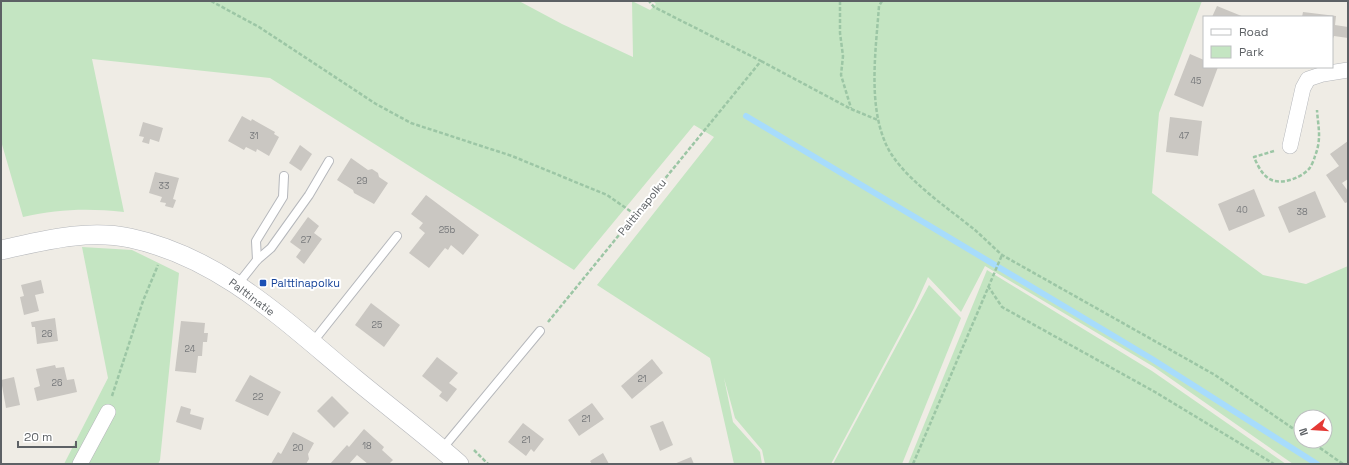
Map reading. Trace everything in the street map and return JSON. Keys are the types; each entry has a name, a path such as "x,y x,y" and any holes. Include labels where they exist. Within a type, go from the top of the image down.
{"street":[{"path":"1290,146 1303,88 1308,79 1323,74 1348,70"},
{"name":"Palttinatie","path":"1,250 67,236 94,235 129,238 166,248 194,260 238,284 459,464"},
{"path":"80,464 108,412"}],"lane":[{"path":"238,284 257,260 271,248 309,195 329,161"},
{"path":"257,260 256,241 283,197 284,176"},
{"path":"312,343 397,236"},
{"path":"442,449 540,331"}],"path":[{"path":"211,1 259,27 376,104 411,123 512,156 607,195 636,215"},
{"path":"649,1 654,6 851,108 878,120"},
{"path":"840,1 840,32 843,56 841,75 851,108"},
{"path":"882,1 879,6 875,72 878,120 885,143 898,162 931,197 975,230 1002,255 1215,374 1293,428"},
{"name":"Palttinapolku","path":"540,331 760,61"},
{"path":"913,464 1002,255"},
{"path":"108,412 143,300 161,259"},
{"path":"988,286 1002,307 1156,392 1274,464"},
{"path":"1321,449 1343,464"}],"green space":[{"path":"1,1 519,1 562,24 633,57 632,1 650,10 656,4 653,1 1202,1 1159,113 1152,193 1263,275 1306,284 1348,266 1348,464 1293,464 1154,367 985,266 961,312 928,277 914,308 831,464 765,464 762,450 735,418 724,378 733,422 760,452 762,464 734,464 710,358 597,285 714,137 694,125 574,270 270,78 92,59 124,212 73,210 48,212 23,217 1,141"},
{"path":"82,247 132,250 179,273 160,460 158,464 64,464 108,378"},
{"path":"987,270 1152,371 1286,464 908,464"},
{"path":"929,285 961,318 902,464 833,464"}],"building":[{"path":"1217,6 1242,16 1212,16"},
{"path":"1303,12 1336,16 1335,25 1348,27 1348,38 1334,36 1333,38 1333,16 1302,16"},
{"path":"1190,54 1203,60 1203,68 1218,68 1203,107 1174,95"},
{"path":"242,116 251,121 252,119 275,132 274,134 279,137 269,156 257,149 256,152 246,147 244,150 228,141"},
{"path":"1170,117 1202,121 1198,156 1166,152"},
{"path":"143,122 163,128 159,142 150,139 149,144 142,142 144,137 139,136"},
{"path":"1348,141 1348,179 1342,183 1348,191 1348,202 1345,203 1326,175 1339,166 1330,154"},
{"path":"300,145 312,154 301,171 289,163"},
{"path":"351,158 368,170 372,169 378,173 379,177 388,183 374,204 354,193 353,190 337,180"},
{"path":"155,172 179,178 173,199 176,200 173,208 165,206 166,203 160,202 162,197 149,193"},
{"path":"1254,189 1265,216 1229,231 1218,204"},
{"path":"1315,191 1326,217 1289,233 1278,207"},
{"path":"426,195 479,235 463,255 451,245 448,250 445,248 429,268 409,253 425,233 419,228 423,223 411,214"},
{"path":"308,217 319,226 314,233 322,239 304,264 296,257 301,250 290,242"},
{"path":"41,280 44,293 35,295 39,311 24,315 20,297 24,296 21,285"},
{"path":"371,303 400,325 384,347 355,325"},
{"path":"55,318 58,341 37,344 35,327 32,327 31,322"},
{"path":"181,321 205,323 204,333 208,333 207,342 203,342 202,356 198,356 196,373 175,371"},
{"path":"437,357 458,373 449,383 457,389 447,402 439,396 442,392 422,376"},
{"path":"652,359 663,373 632,399 621,386"},
{"path":"55,365 56,368 64,367 67,380 74,379 77,392 37,401 34,388 40,386 36,369"},
{"path":"250,375 281,392 268,416 235,401"},
{"path":"14,377 20,405 6,408 1,380"},
{"path":"332,396 349,413 334,428 317,411"},
{"path":"592,403 604,419 579,436 568,420"},
{"path":"181,406 191,409 190,414 204,418 201,430 176,422"},
{"path":"663,421 673,445 660,451 650,426"},
{"path":"523,423 544,439 534,452 531,449 526,456 508,442"},
{"path":"364,429 384,447 382,450 393,460 389,464 368,464 357,455 349,464 330,464 347,445 349,447"},
{"path":"293,432 314,443 308,454 309,459 306,464 271,464 278,452 281,454"},
{"path":"603,453 609,464 592,464 590,461"},
{"path":"691,457 694,464 674,464"}],"waterway":[{"path":"746,116 1152,359 1317,464"}],"place":[{"name":"Palttinapolku","path":"263,283"}]}
